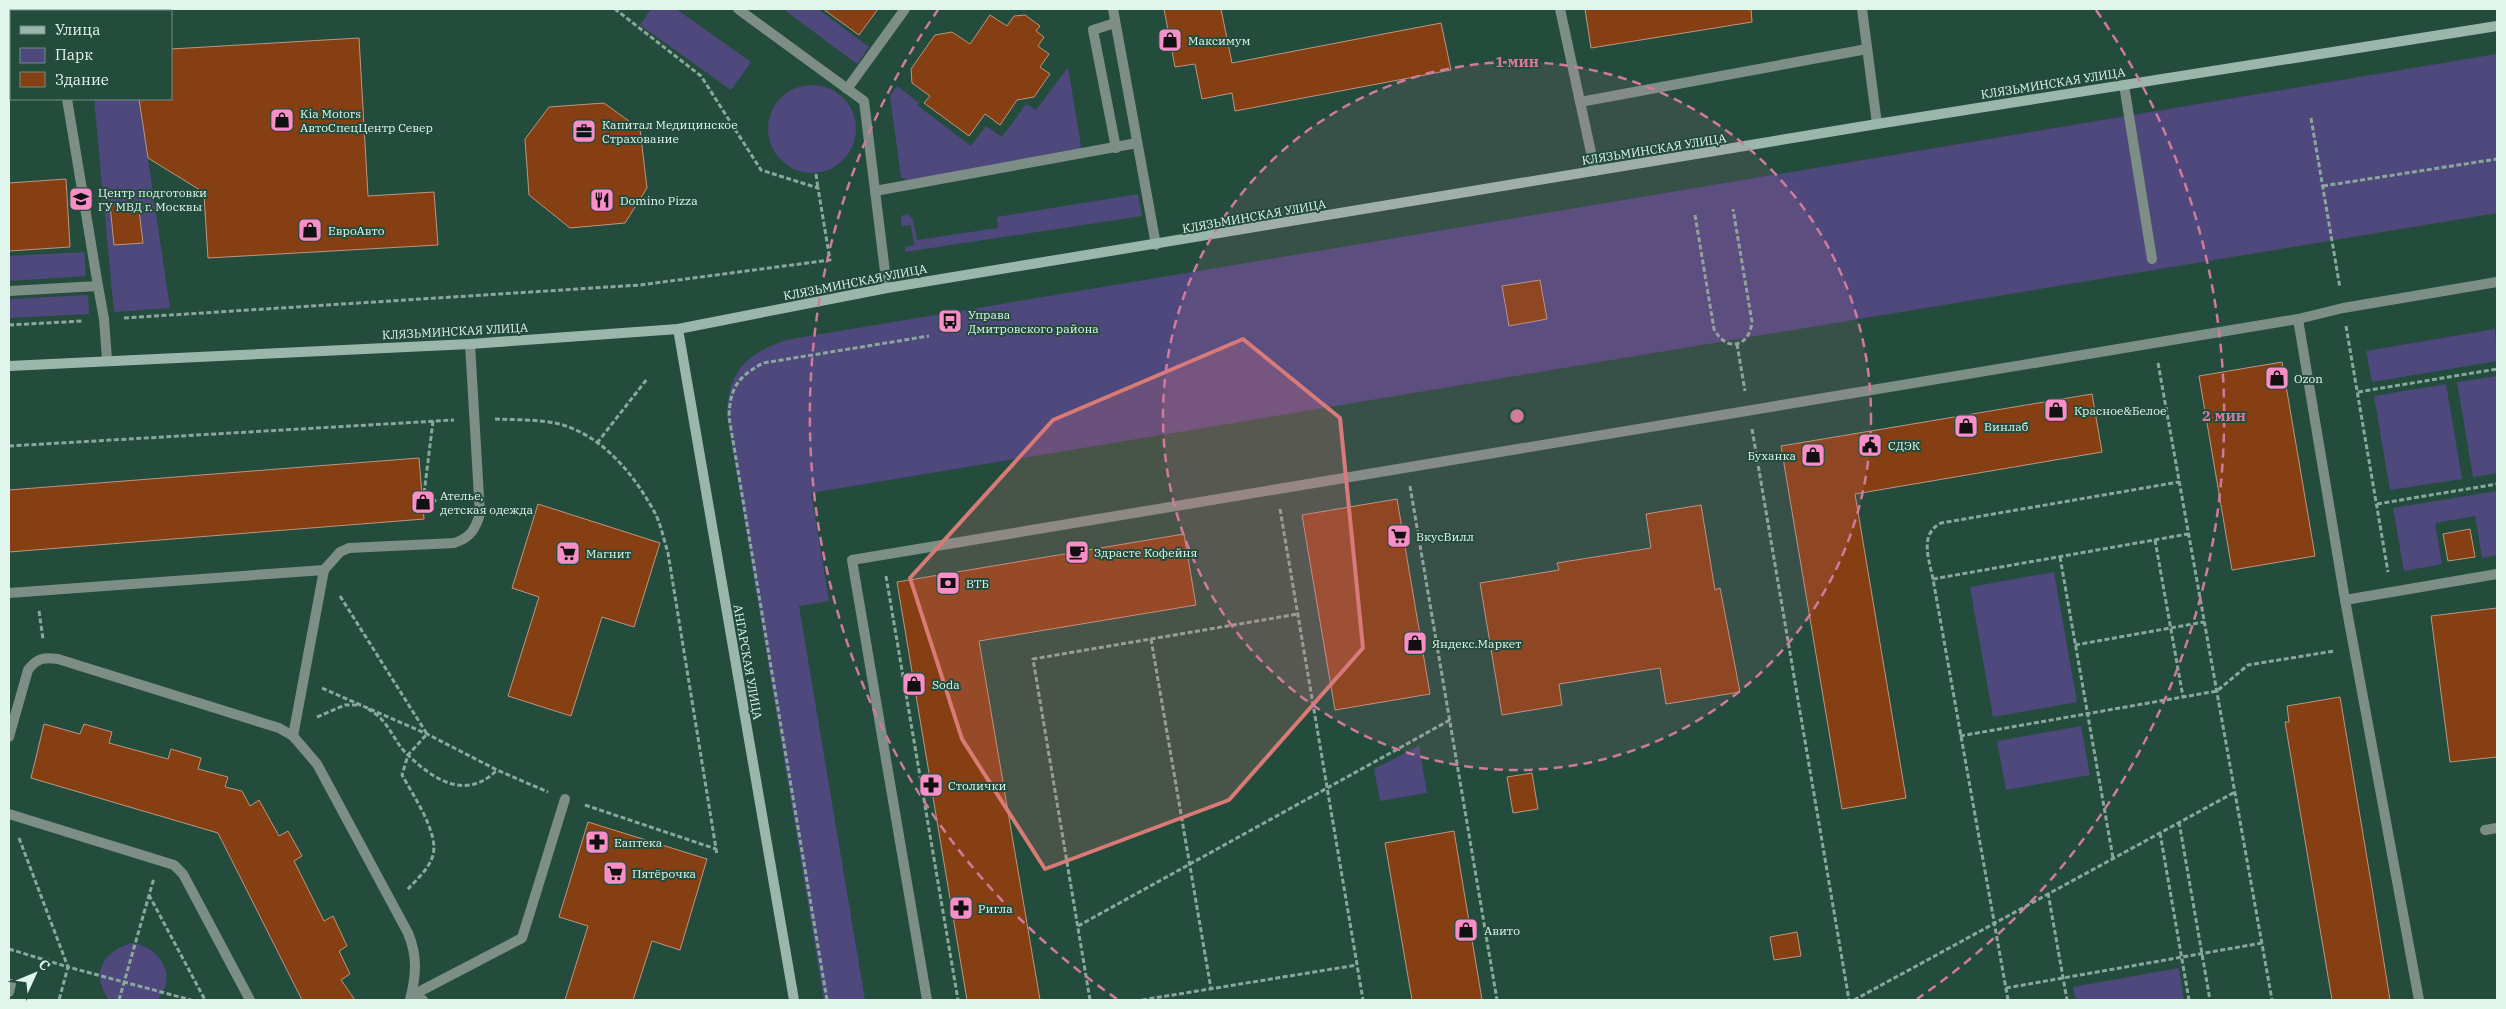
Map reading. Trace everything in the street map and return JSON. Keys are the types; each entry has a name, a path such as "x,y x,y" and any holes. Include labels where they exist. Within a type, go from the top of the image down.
{"street":[{"name":"КЛЯЗЬМИНСКАЯ УЛИЦА","path":"9,366 107,359 470,344 678,329 888,288 1877,124 2497,26"},
{"name":"АНГАРСКАЯ УЛИЦА","path":"678,329 794,1000"}],"lane":[{"path":"738,9 864,101 888,288"},
{"path":"847,89 905,9"},
{"path":"1113,9 1156,245"},
{"path":"1560,9 1595,171"},
{"path":"1862,9 1877,124"},
{"path":"1115,23 1093,30 1116,148"},
{"path":"1580,102 1867,49"},
{"path":"2124,85 2152,259"},
{"path":"67,100 104,319 107,359"},
{"path":"875,191 1137,143"},
{"path":"927,1000 852,560 2298,319 2343,308 2497,282"},
{"path":"9,291 98,286"},
{"path":"2298,319 2345,600 2419,1000"},
{"path":"293,736 324,570 340,552 349,548 454,543 467,538 476,527 480,514 470,344"},
{"path":"9,593 324,570"},
{"path":"2345,600 2497,574"},
{"path":"9,737 28,670 35,661 45,657 58,659 270,725 293,736 317,764 415,950 416,970 410,998"},
{"path":"410,998 522,938 565,799"},
{"path":"9,814 174,865 183,874 250,1000"},
{"path":"2485,830 2497,828"},
{"path":"9,984 11,984 9,992"},
{"path":"410,998 424,1000"}],"path":[{"path":"615,9 701,76 761,170 818,188"},
{"path":"2311,118 2337,274"},
{"path":"2322,186 2497,159"},
{"path":"9,325 640,285 830,260 816,174"},
{"path":"1695,215 1714,329 1719,338 1726,343 1737,344 1745,340 1751,332 1752,322 1733,209"},
{"path":"828,1000 729,417 729,404 737,383 747,372 763,363 929,336"},
{"path":"1737,344 1849,1000"},
{"path":"2350,349 2392,592"},
{"path":"2358,392 2497,369"},
{"path":"597,442 647,379"},
{"path":"2161,382 2272,1000"},
{"path":"433,421 423,502 479,496"},
{"path":"1407,467 1497,1000"},
{"path":"2008,1000 1933,579 1927,544 1928,534 1932,528 1941,523 2179,482"},
{"path":"2377,504 2497,484"},
{"path":"1277,489 1363,1000"},
{"path":"1933,579 2188,534"},
{"path":"2156,540 2183,697"},
{"path":"2060,557 2113,858"},
{"path":"324,570 427,734"},
{"path":"886,576 958,1000"},
{"path":"37,591 45,657"},
{"path":"1090,1000 1033,659 1298,614"},
{"path":"2075,645 2204,622"},
{"path":"1151,639 1211,989"},
{"path":"1960,736 2216,691 2248,665 2354,648"},
{"path":"303,680 427,734 497,770 565,799 716,849 717,855"},
{"path":"293,736 317,717 345,705 363,705 382,720 408,755 442,782 457,786 473,785 488,779 497,770"},
{"path":"1078,926 1450,720"},
{"path":"392,904 424,872 433,855 433,841 427,820 402,775 408,755 427,734"},
{"path":"1854,1000 2235,792"},
{"path":"9,814 68,967 59,1000"},
{"path":"2179,822 2210,1000"},
{"path":"2160,833 2190,1000"},
{"path":"119,1000 159,861"},
{"path":"2048,894 2067,1000"},
{"path":"149,895 205,1000"},
{"path":"2006,988 2262,943"},
{"path":"9,949 191,1000"},
{"path":"1142,1000 1357,965"}],"highlighted area":[{"path":"1243,339 1340,418 1363,648 1229,800 1045,869 962,739 910,578 1053,420"}],"green space":[{"path":"651,9 676,9 751,62 731,90 640,25"},
{"path":"783,9 818,9 869,47 857,64"},
{"path":"2497,54 2497,213 811,493 829,601 799,606 865,1000 824,1000 727,415 731,387 736,376 750,359 772,345 786,340"},
{"path":"1068,67 1082,152 907,180 901,177 890,96 897,86 919,103 917,105 971,146 986,126 1002,137 1026,104 1036,110"},
{"path":"803,85 821,85 837,92 849,104 856,120 856,138 849,154 837,166 821,173 803,173 787,166 775,154 768,138 768,120 775,104 787,92"},
{"path":"94,100 139,100 170,308 114,312"},
{"path":"1138,194 1142,216 905,252 905,247 914,245 911,225 901,226 903,215 908,214 913,220 917,240 998,228 997,217"},
{"path":"84,252 86,276 9,281 9,256"},
{"path":"88,295 89,314 9,318 9,299"},
{"path":"2495,329 2497,361 2372,382 2366,351"},
{"path":"2497,376 2497,473 2473,477 2457,382"},
{"path":"2446,384 2462,479 2390,490 2374,396"},
{"path":"2497,491 2497,555 2482,558 2475,516 2435,523 2442,564 2404,571 2393,508"},
{"path":"2054,572 2077,702 1993,717 1970,587"},
{"path":"2081,726 2090,775 2006,790 1997,741"},
{"path":"1419,746 1427,793 1380,801 1374,769"},
{"path":"132,943 151,950 163,964 166,982 157,1000 109,1000 103,990 100,981 102,965 113,952"},
{"path":"2179,968 2184,1000 2076,1000 2073,987"}],"building":[{"path":"823,9 878,9 859,35"},
{"path":"1164,9 1221,9 1232,63 1441,23 1451,70 1235,111 1232,93 1202,99 1195,64 1175,67"},
{"path":"1585,9 1751,9 1752,22 1591,48"},
{"path":"990,15 1007,26 1014,16 1025,15 1040,26 1036,31 1044,37 1038,46 1049,54 1040,67 1050,74 1034,97 1017,100 1000,125 985,114 969,136 924,103 930,96 912,83 911,69 935,35 952,32 970,44"},
{"name":"Kia Motors АвтоСпецЦентр Север","path":"359,38 368,196 434,192 438,245 208,258 204,195 208,195 148,158 139,100 172,100 172,49"},
{"path":"604,103 640,129 647,188 625,223 570,228 529,195 525,139 549,107"},
{"path":"66,179 70,247 9,251 9,183"},
{"path":"138,202 143,243 114,245 110,205"},
{"path":"1540,280 1547,319 1509,326 1502,286"},
{"path":"2282,362 2315,556 2232,570 2199,376"},
{"path":"2092,394 2102,452 1855,494 1906,798 1842,809 1781,446"},
{"path":"419,458 424,519 9,552 9,490"},
{"path":"1397,499 1430,694 1335,710 1302,515"},
{"path":"538,504 660,543 634,627 602,617 571,716 508,696 539,597 512,588"},
{"path":"1701,505 1715,590 1720,588 1740,692 1666,704 1660,668 1559,684 1562,705 1502,715 1480,583 1559,570 1557,563 1651,548 1646,514"},
{"path":"2470,529 2475,557 2448,561 2443,534"},
{"path":"1184,534 1196,605 979,641 1040,1000 967,1000 897,582"},
{"path":"2497,608 2497,757 2450,762 2431,616"},
{"path":"2340,697 2390,1000 2332,1000 2285,722 2289,722 2287,706"},
{"path":"44,724 80,734 84,724 112,732 109,743 168,759 171,749 201,758 198,769 228,777 225,787 242,791 250,806 259,800 279,836 288,831 302,856 294,861 324,921 333,916 347,946 339,951 350,974 341,980 355,1000 302,1000 218,833 31,778"},
{"path":"1532,773 1538,809 1513,813 1507,777"},
{"path":"588,822 707,859 680,950 652,941 633,1000 565,1000 588,926 559,917"},
{"path":"1454,831 1482,1000 1412,1000 1385,843"},
{"path":"1797,932 1801,956 1774,960 1770,937"}],"place":[{"name":"Максимум","path":"1170,40"},
{"name":"Kia Motors АвтоСпецЦентр Север","path":"282,120"},
{"name":"Капитал Медицинское Страхование","path":"584,131"},
{"name":"Центр подготовки ГУ МВД г. Москвы","path":"81,199"},
{"name":"Domino Pizza","path":"602,200"},
{"name":"ЕвроАвто","path":"310,230"},
{"name":"Управа Дмитровского района","path":"950,321"},
{"name":"Ozon","path":"2277,378"},
{"name":"Красное&Белое","path":"2056,410"},
{"name":"Винлаб","path":"1966,426"},
{"name":"СДЭК","path":"1870,445"},
{"name":"Буханка","path":"1813,455"},
{"name":"Ателье, детская одежда","path":"423,502"},
{"name":"ВкусВилл","path":"1399,536"},
{"name":"Здрасте Кофейня","path":"1077,552"},
{"name":"Магнит","path":"568,553"},
{"name":"ВТБ","path":"948,583"},
{"name":"Яндекс.Маркет","path":"1415,643"},
{"name":"Soda","path":"914,684"},
{"name":"Столички","path":"931,785"},
{"name":"Еаптека","path":"597,842"},
{"name":"Пятёрочка","path":"615,873"},
{"name":"Ригла","path":"961,908"},
{"name":"Авито","path":"1466,930"}]}
